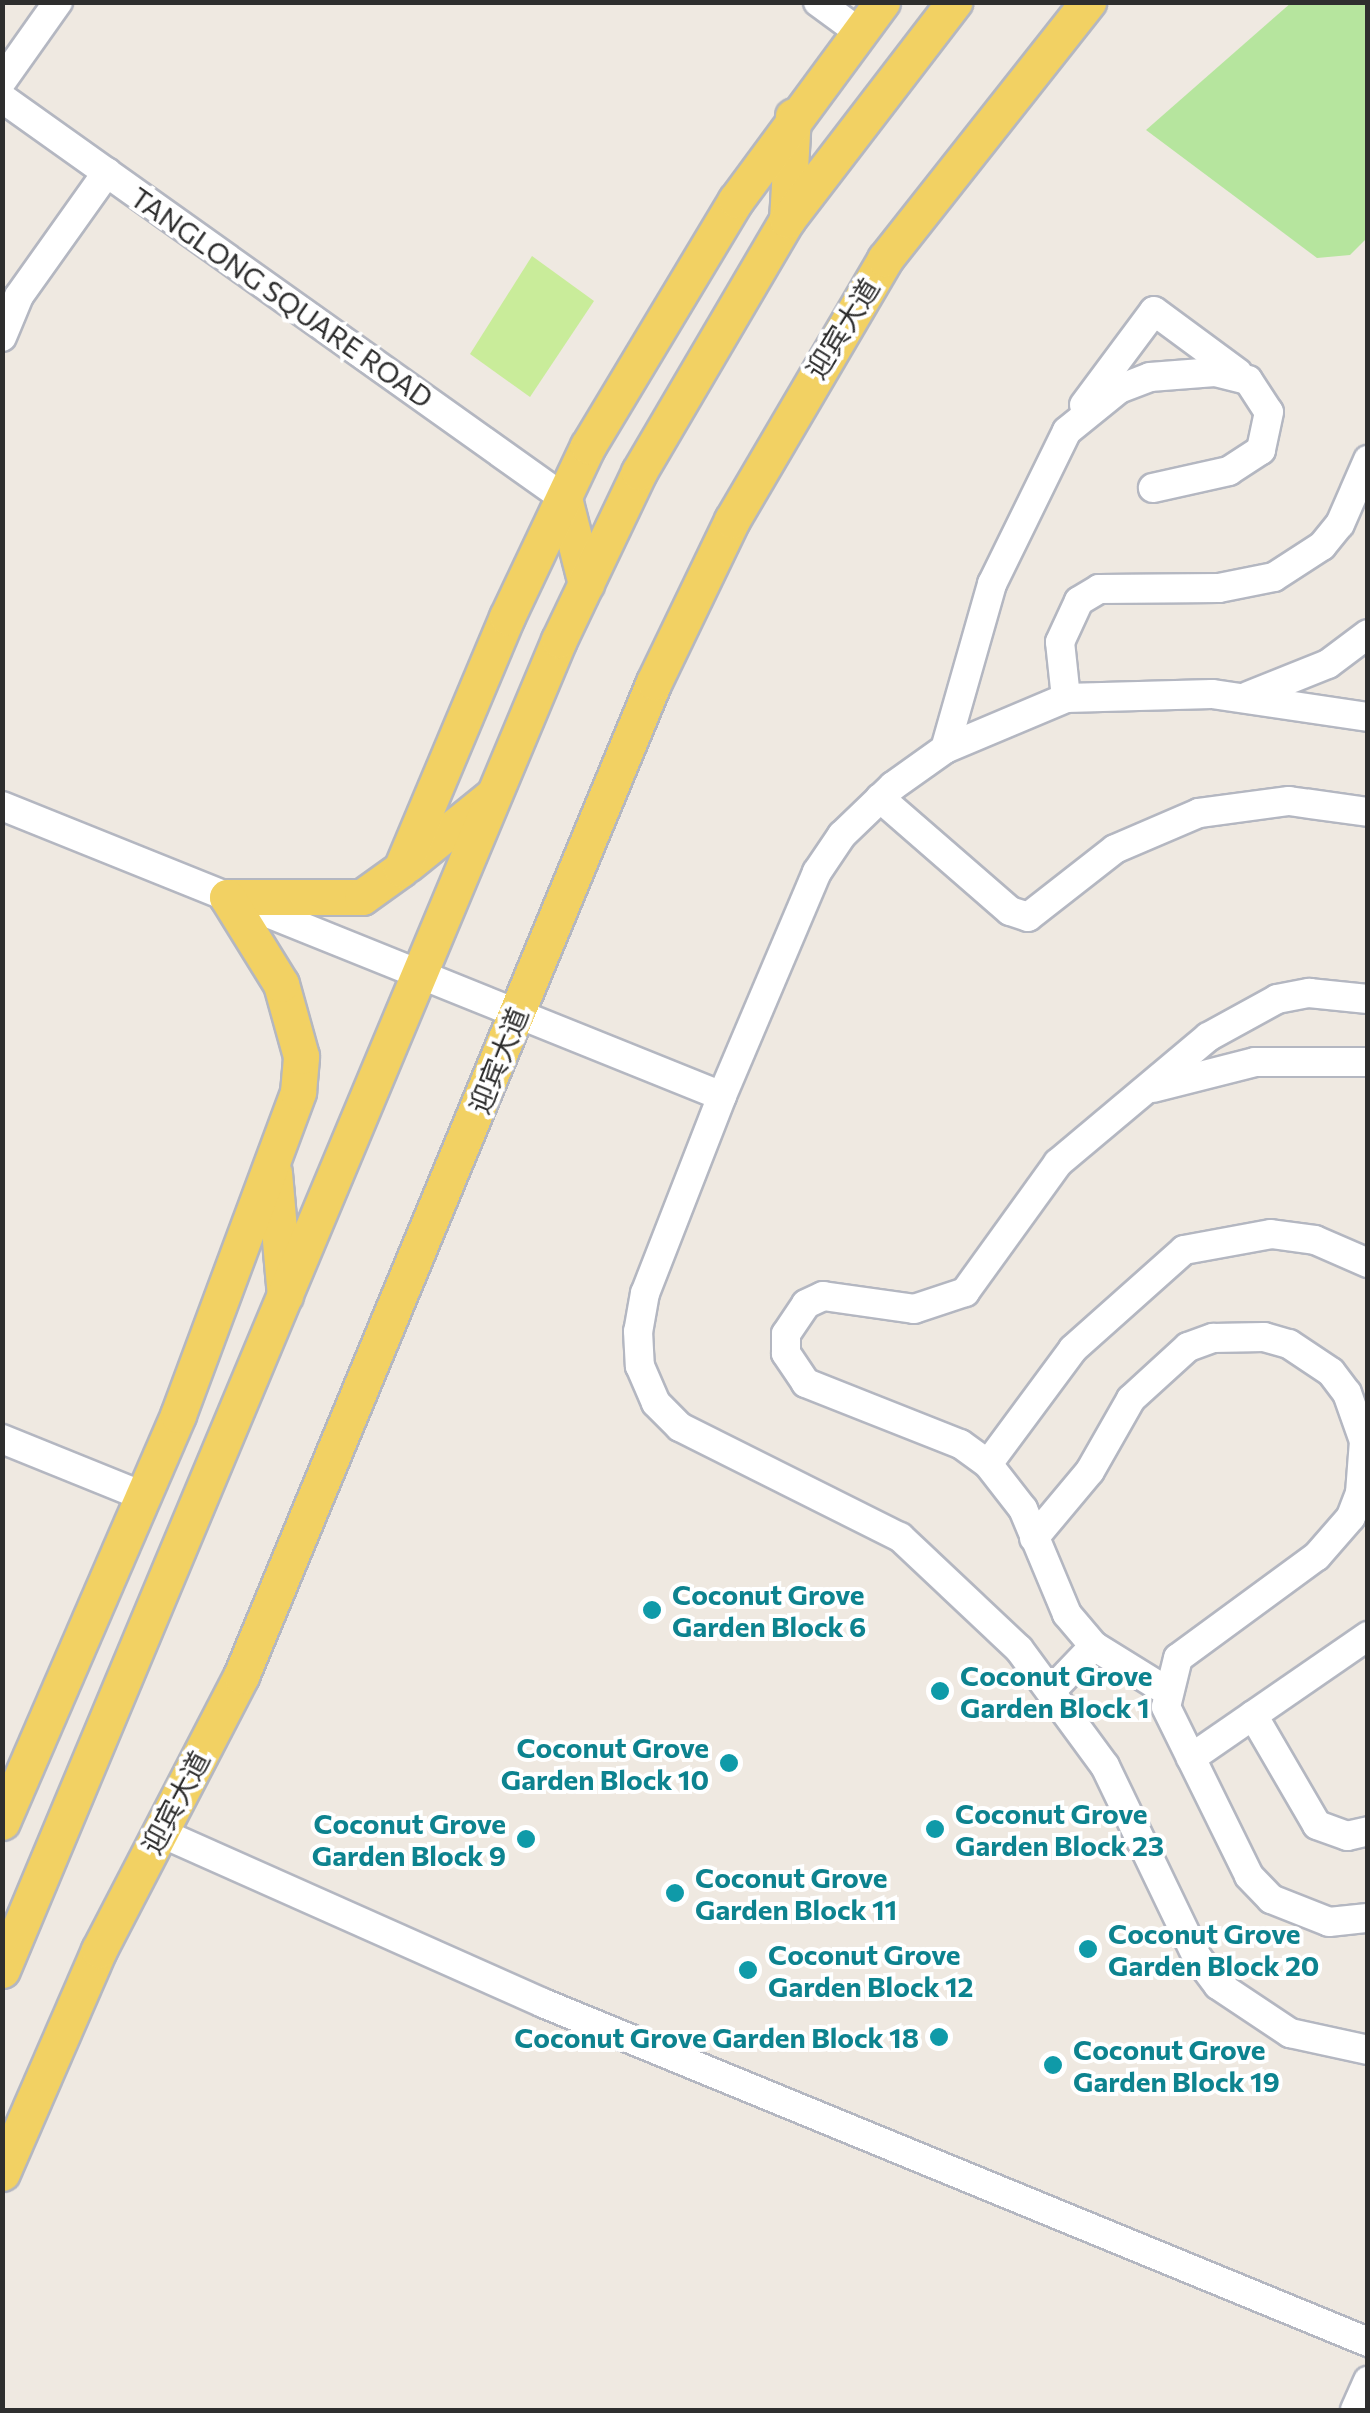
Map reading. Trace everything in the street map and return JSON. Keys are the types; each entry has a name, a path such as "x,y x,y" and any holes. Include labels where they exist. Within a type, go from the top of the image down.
{"main road":[{"path":"402,870 562,497 680,290 793,115 882,2"},
{"path":"2,1970 286,1301 496,792 639,472 787,220 954,2"},
{"name":"迎宾大道","path":"2,2172 99,1950 241,1676 654,682 732,520 818,367 885,259 1088,2"},
{"path":"787,220 793,115"},
{"path":"562,497 586,584"},
{"path":"227,897 362,897 402,870 496,792"},
{"path":"2,1822 143,1496 273,1167 298,1092 302,1056 281,984 227,897"},
{"path":"273,1167 286,1301"}],"street":[{"path":"2,80 58,2"},
{"path":"818,2 859,32"},
{"name":"TANGLONG SQUARE ROAD","path":"2,98 562,497"},
{"path":"2,337 20,296 107,172"},
{"path":"945,749 992,584 1067,431 1154,311 1248,380 1268,412 1260,450 1228,471 1153,488"},
{"path":"1067,431 1105,398 1150,377 1199,372 1248,380"},
{"path":"1066,698 1060,642 1079,601 1098,589 1218,588 1274,576 1322,546 1340,524 1368,460"},
{"path":"1242,698 1328,664 1368,634"},
{"path":"1368,717 1242,698 1129,691 1066,698 945,749 880,798 816,872 722,1096 646,1292 640,1366 656,1403 717,1451 900,1537 1019,1649 1105,1766 1197,1957 1218,1985 1290,2032 1368,2050"},
{"path":"880,798 1010,911 1028,917 1115,849 1199,813 1289,801 1368,812"},
{"path":"2,806 722,1096"},
{"path":"1165,1690 1094,1646 1067,1614 1024,1509 988,1464 960,1444 806,1383 786,1353 786,1334 806,1304 823,1296 914,1309 965,1292 1058,1163 1138,1094 1246,1011 1310,993 1368,999"},
{"path":"1138,1094 1255,1062 1368,1062"},
{"path":"988,1464 1072,1349 1184,1250 1271,1234 1315,1240 1368,1263"},
{"path":"1034,1538 1073,1495 1147,1379 1188,1347 1213,1338 1264,1336 1312,1356 1331,1372 1353,1404 1364,1442 1363,1480 1350,1517 1318,1556 1178,1658 1165,1690 1166,1707 1249,1876 1271,1899 1330,1922 1368,1918"},
{"path":"2,1439 143,1496"},
{"path":"1191,1758 1368,1636"},
{"path":"1052,1690 1094,1646"},
{"path":"1253,1715 1317,1825 1347,1836 1368,1832"},
{"path":"159,1832 543,2002 1368,2342"},
{"path":"1355,2410 1368,2381"}],"green space":[{"path":"1292,2 1367,3 1367,238 1350,255 1317,258 1146,130"},
{"path":"532,256 594,301 530,397 470,354"}],"place":[{"name":"Coconut Grove Garden Block 6","path":"652,1610"},
{"name":"Coconut Grove Garden Block 1","path":"940,1691"},
{"name":"Coconut Grove Garden Block 10","path":"729,1763"},
{"name":"Coconut Grove Garden Block 23","path":"935,1829"},
{"name":"Coconut Grove Garden Block 9","path":"526,1839"},
{"name":"Coconut Grove Garden Block 11","path":"675,1893"},
{"name":"Coconut Grove Garden Block 20","path":"1088,1949"},
{"name":"Coconut Grove Garden Block 12","path":"748,1970"},
{"name":"Coconut Grove Garden Block 18","path":"939,2037"},
{"name":"Coconut Grove Garden Block 19","path":"1053,2065"}]}
